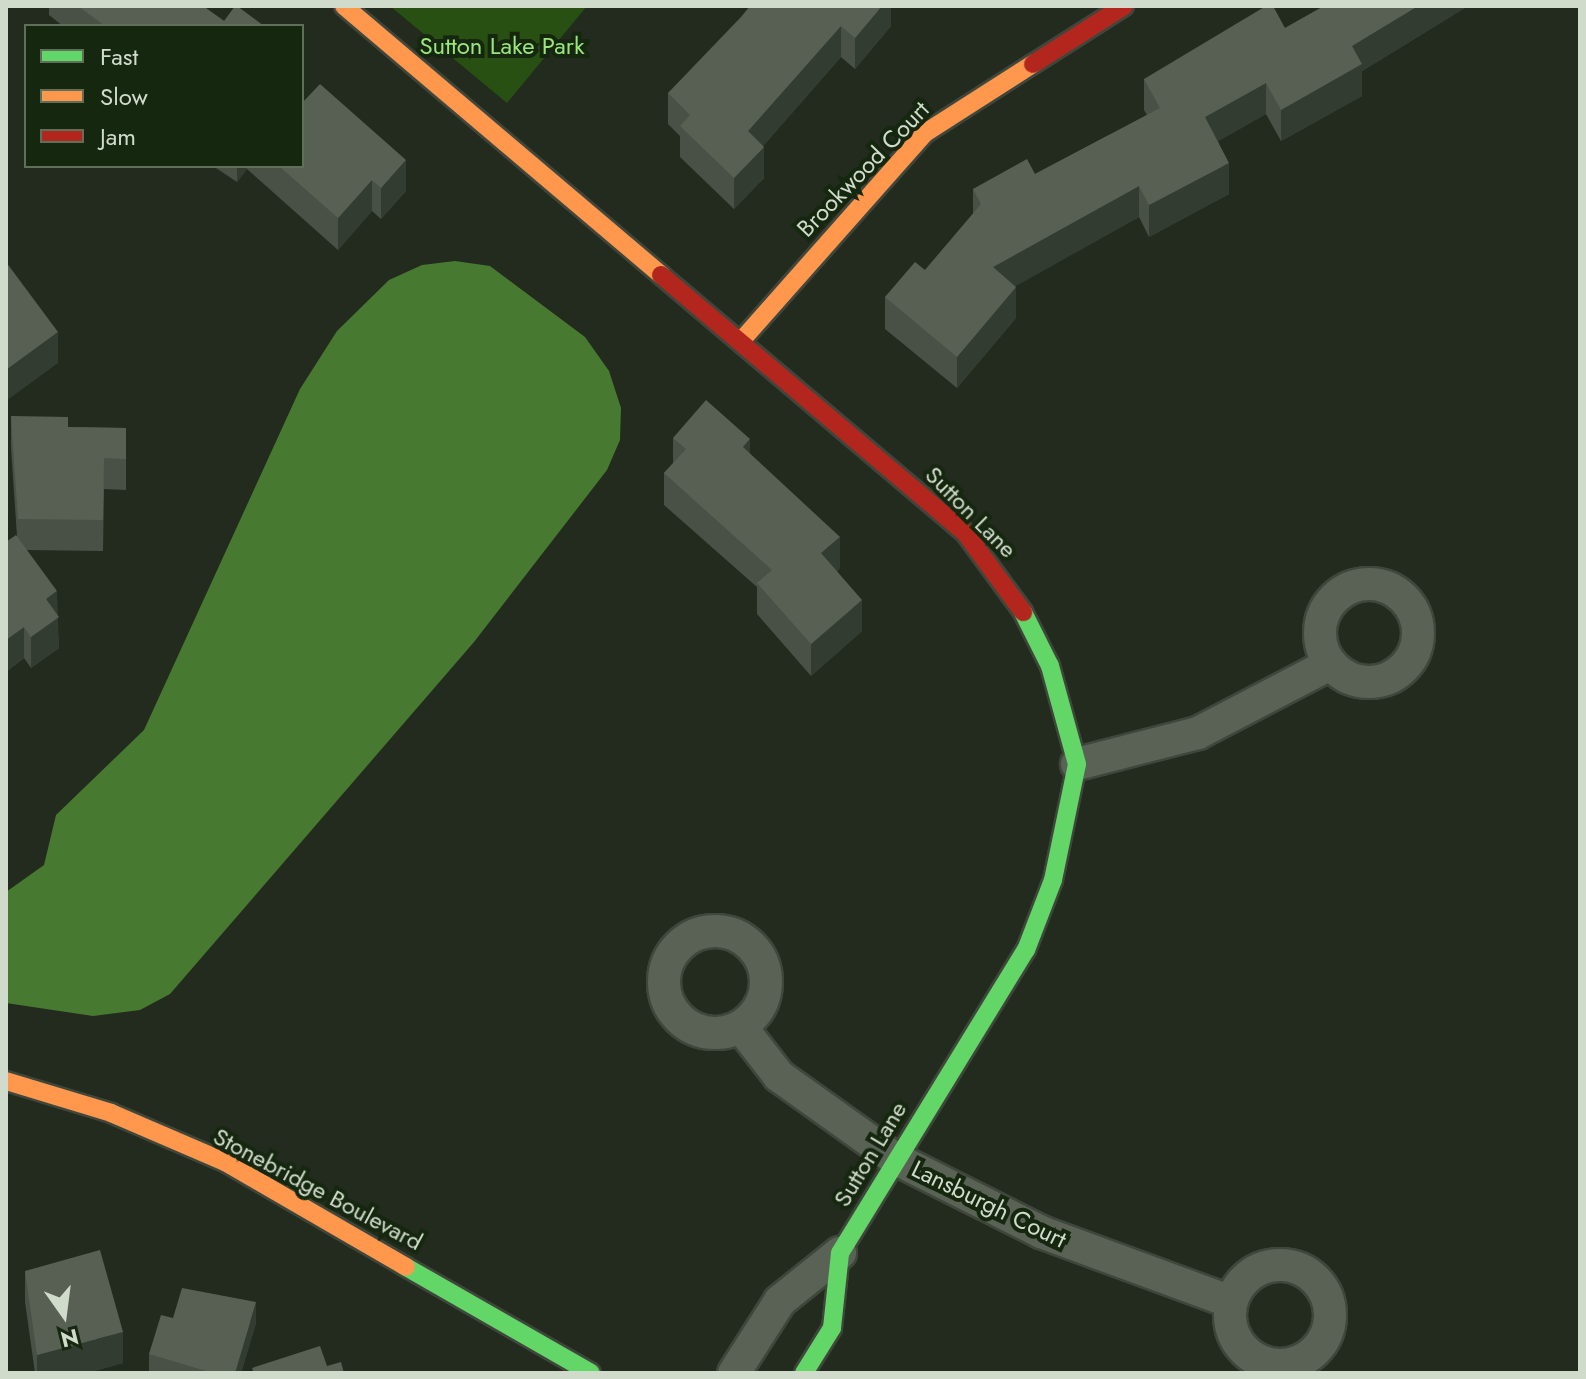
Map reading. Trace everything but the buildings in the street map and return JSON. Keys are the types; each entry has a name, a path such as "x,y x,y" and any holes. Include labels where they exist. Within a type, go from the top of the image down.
{"street":[{"name":"Sutton Lane","path":"344,6 741,341 986,556 1034,628 1077,764 1053,880 1026,950 894,1158 840,1253 832,1328 804,1373"},
{"name":"Brookwood Court","path":"741,341 925,133 1124,6"},
{"path":"1077,764 1198,733 1330,664"},
{"name":"Lansburgh Court","path":"741,1027 779,1076 894,1158 1082,1249 1231,1302"},
{"name":"Stonebridge Boulevard","path":"6,1081 111,1113 225,1162 591,1373"},
{"path":"734,1373 780,1301 840,1253"}],"green space":[{"name":"Sutton Lake Park","path":"390,6 587,6 507,103"}],"shaded area":[{"path":"455,261 490,266 585,337 609,371 621,408 620,440 607,470 474,642 170,994 140,1010 93,1016 6,1003 6,892 44,865 56,815 144,730 300,389 337,331 389,280 422,265"}],"traffic: fast":[{"path":"804,1373 832,1328 840,1253 1026,950 1053,880 1077,764 1050,666 1023,612"},
{"path":"406,1267 591,1373"}],"traffic: slow":[{"path":"344,6 661,275"},
{"path":"741,341 925,133 1033,64"},
{"path":"6,1081 111,1113 225,1162 406,1267"}],"traffic: jam":[{"path":"1033,64 1124,6"},
{"path":"661,275 966,534 1023,612"}]}
